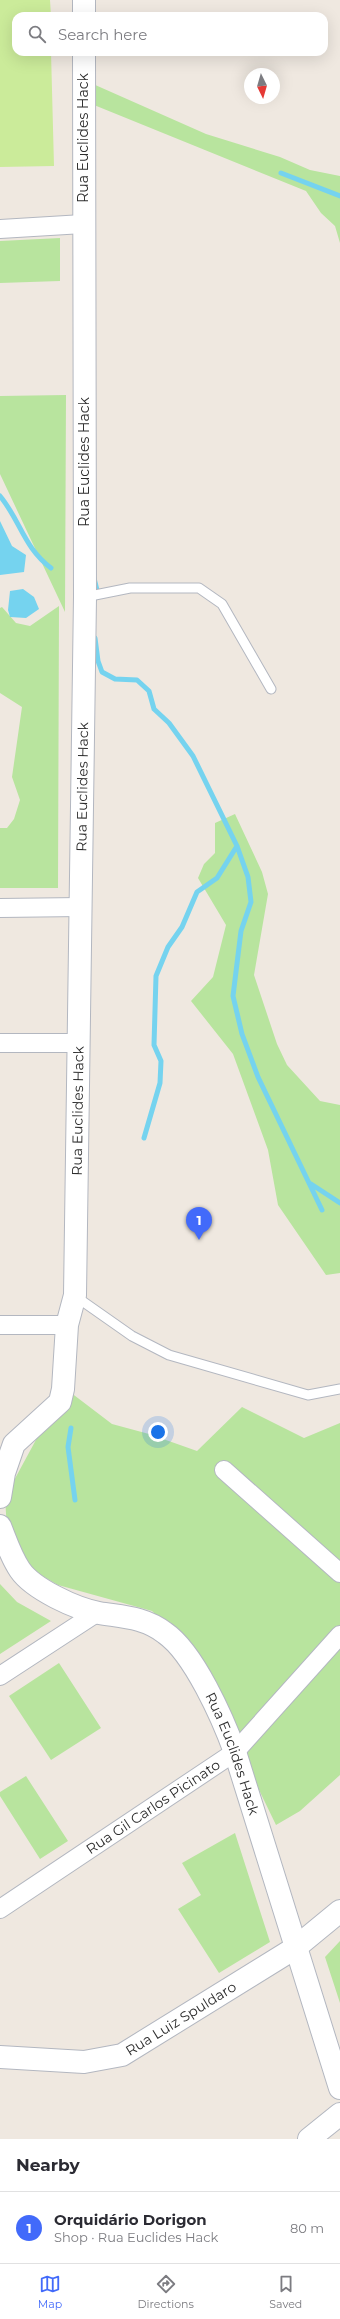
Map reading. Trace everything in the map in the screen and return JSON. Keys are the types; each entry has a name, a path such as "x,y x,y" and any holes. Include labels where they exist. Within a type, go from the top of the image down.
{"street":[{"path":"84,0 84,12"},
{"name":"Rua Euclides Hack","path":"0,1497 7,1448 60,1402 64,1389 67,1325 75,1295 80,1043 85,597 83,224 84,56"},
{"path":"0,228 83,224"},
{"path":"0,908 81,907"},
{"path":"0,1043 80,1043"},
{"path":"0,1325 67,1325"},
{"path":"224,1470 340,1573"},
{"name":"Rua Euclides Hack","path":"0,1526 20,1571 54,1596 98,1612 124,1615 146,1621 165,1633 181,1647 221,1716 235,1752 340,2088"},
{"path":"0,1676 98,1612"},
{"name":"Rua Gil Carlos Picinato","path":"0,1909 235,1752 340,1635"},
{"name":"Rua Luiz Spuldaro","path":"0,2057 84,2062 122,2055 295,1948 340,1911"},
{"path":"308,2139 340,2114"}],"lane":[{"path":"85,597 130,588 199,588 222,604 271,689"},
{"path":"75,1295 132,1336 169,1355 308,1395 340,1389"}],"green space":[{"path":"0,0 50,0 51,12 12,12 12,56 51,56 54,166 0,167"},
{"path":"93,84 206,134 280,157 310,170 340,176 340,243 335,226 321,213 306,191 94,105"},
{"path":"60,238 60,281 0,283 0,241"},
{"path":"66,395 65,612 0,474 0,396"},
{"path":"59,606 58,888 0,888 0,828 7,828 14,819 20,800 12,777 22,707 0,693 0,608 2,607 16,623 30,626"},
{"path":"235,814 262,872 268,894 254,975 277,1044 287,1065 320,1101 340,1105 340,1273 326,1275 278,1205 268,1150 233,1054 191,1001 213,977 226,925 198,878 204,864 215,853 215,823"},
{"path":"66,1389 112,1424 149,1434 197,1451 242,1407 304,1438 340,1423 340,1775 300,1811 276,1825 218,1705 185,1643 152,1611 58,1585 27,1567 7,1530 5,1497 50,1414"},
{"path":"0,1584 17,1602 51,1621 0,1654"},
{"path":"59,1663 101,1728 51,1760 9,1696"},
{"path":"26,1776 68,1841 40,1859 0,1796 0,1792"},
{"path":"235,1833 270,1942 219,1973 178,1909 201,1895 182,1863"},
{"path":"340,1941 340,2003 325,1957"}],"water":[{"path":"0,521 12,546 26,555 24,572 0,575"},
{"path":"23,589 34,597 39,609 26,618 10,617 8,610 10,591"}],"waterway":[{"path":"281,173 340,196"},
{"path":"0,496 7,505 34,552 51,568"},
{"path":"94,578 97,590"},
{"path":"95,638 98,661 102,672 115,679 137,680 149,691 154,709 169,723 193,756 237,846 248,877 251,902 241,931 233,996 242,1034 258,1077 322,1210"},
{"path":"144,1138 160,1083 161,1061 154,1045 156,976 168,947 182,927 197,892 217,878 237,846"},
{"path":"311,1184 340,1203"},
{"path":"71,1428 68,1447 75,1500"}],"place":[{"name":"Orquidário Dorigon","path":"199,1240"}]}
